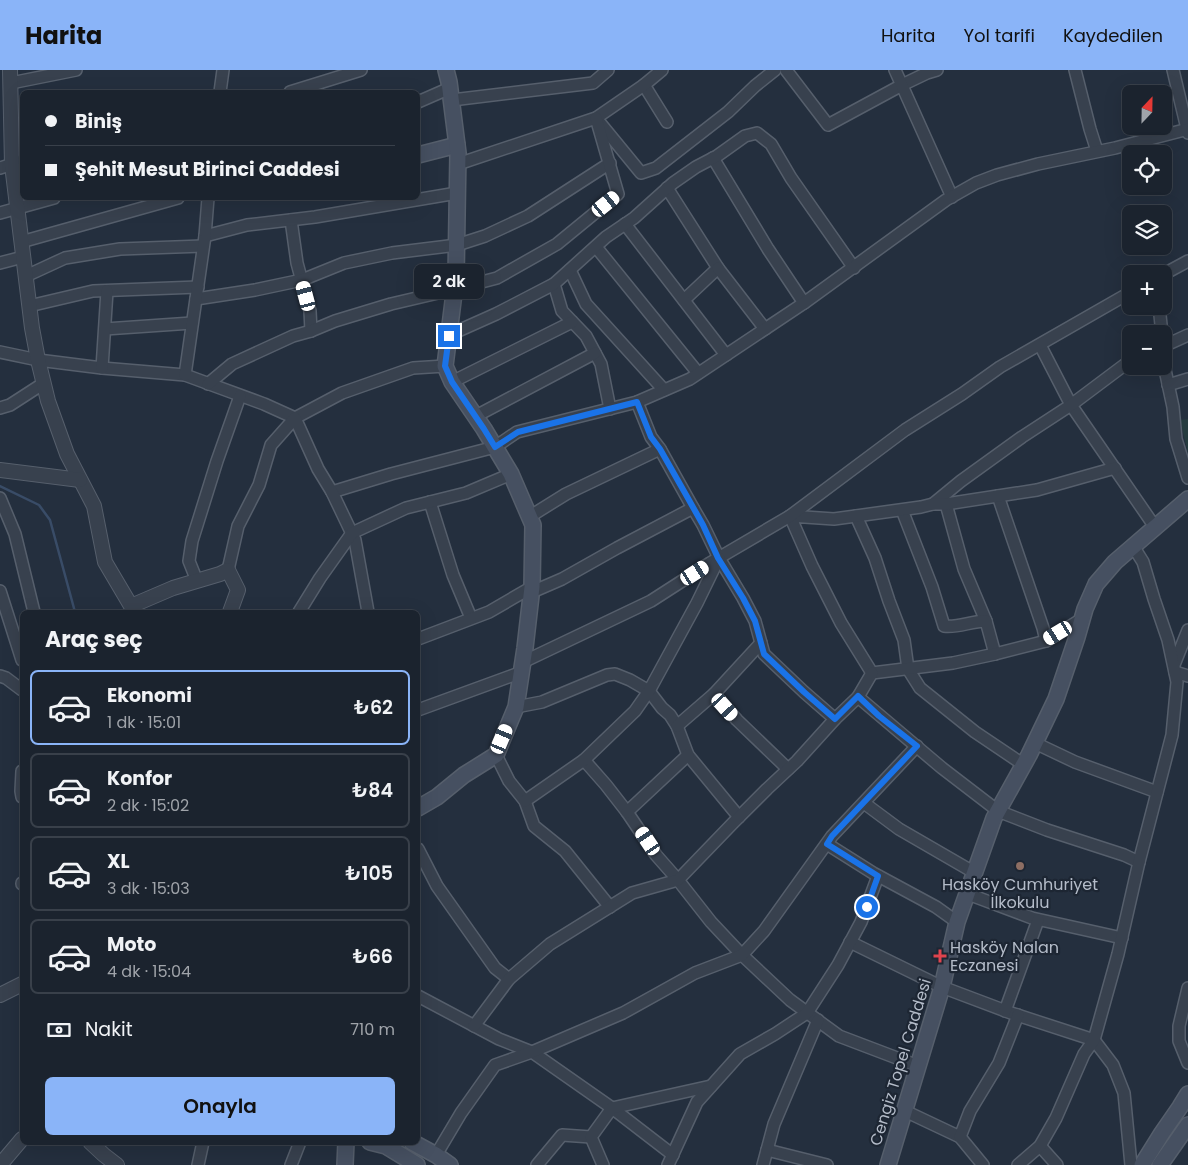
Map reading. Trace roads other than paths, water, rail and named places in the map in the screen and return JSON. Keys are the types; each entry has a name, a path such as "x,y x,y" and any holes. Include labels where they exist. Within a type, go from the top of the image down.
{"main road":[{"path":"420,807 437,797 464,775 496,754 516,707 532,590 533,525 511,474 476,416 452,382 445,366 455,290 457,245 458,164 449,70"},
{"path":"420,154 457,145"},
{"name":"Cengiz Topel Caddesi","path":"888,1165 942,988 957,922 994,818 1024,765 1056,699 1085,609 1096,584 1115,562 1188,499"},
{"path":"1142,1165 1188,1094"},
{"path":"1160,1165 1188,1125"},
{"path":"345,1165 346,1145"},
{"path":"382,1145 417,1165"},
{"path":"418,1145 450,1165"}],"street":[{"path":"76,70 11,77 6,115 32,328 48,401 67,454 94,506 105,562 132,609 173,588 228,570"},
{"path":"220,90 222,70"},
{"path":"296,90 360,70"},
{"path":"420,102 451,94 593,82 608,70"},
{"path":"458,164 596,118 644,85 662,70"},
{"path":"596,118 641,173 656,168 728,112 775,70"},
{"path":"786,70 828,125 902,85 937,70"},
{"path":"895,70 952,196"},
{"path":"1076,70 1097,152"},
{"path":"332,492 391,474 495,447 518,432 637,402 690,379 804,303 952,196 976,183 996,175 1038,164 1188,130 1173,70"},
{"path":"644,85 667,122"},
{"path":"208,384 232,364 293,336 390,304 455,290 498,278 557,244 618,194 596,118"},
{"path":"449,336 554,284 606,237 634,218 667,188 696,166 713,158 744,136 757,134 771,144 791,178 854,268"},
{"path":"713,158 804,303"},
{"path":"196,299 255,290 302,280 344,263 392,253 457,245 485,236 528,216 610,163"},
{"path":"667,188 718,268 765,329"},
{"path":"420,199 457,193"},
{"path":"0,213 47,200"},
{"path":"21,242 171,200"},
{"path":"185,375 204,241 208,200"},
{"path":"26,276 65,258 120,249 204,241 247,225 315,217 416,200"},
{"path":"291,220 297,263 310,312 311,331"},
{"path":"626,224 726,355"},
{"path":"596,247 698,373"},
{"path":"0,263 23,257"},
{"path":"1172,270 1188,262"},
{"path":"684,300 718,268"},
{"path":"570,270 586,304 664,390"},
{"path":"554,284 562,311 586,336 601,364 610,408"},
{"path":"29,306 93,291 198,287"},
{"path":"102,368 106,291"},
{"path":"420,709 522,667 651,601 718,558 790,516 905,430 962,394 1000,367 1122,297"},
{"path":"452,382 572,322"},
{"path":"105,329 192,324"},
{"path":"1172,342 1188,335"},
{"path":"1040,345 1071,405 1155,527"},
{"path":"0,352 38,360 102,368 185,375 295,418 318,469 332,492 355,540 368,610"},
{"path":"476,416 595,353"},
{"path":"231,610 238,590 228,570 238,526 259,485 271,445 295,418 342,393 413,368 445,366"},
{"path":"933,504 968,475 1071,405 1122,367"},
{"path":"1166,375 1173,407 1176,439 1188,478"},
{"path":"1168,385 1188,379"},
{"path":"0,408 10,406 44,383"},
{"path":"197,581 189,561 192,541 240,396"},
{"path":"637,402 651,437 660,449 703,525 718,558 751,613 764,654 835,719"},
{"path":"529,517 566,494 660,449"},
{"path":"790,516 834,519 933,504 946,504 1037,490 1115,468"},
{"path":"0,470 80,480"},
{"path":"300,610 352,533 406,508 466,493 511,474"},
{"path":"998,496 1046,640"},
{"path":"0,498 14,534 33,610"},
{"path":"430,502 453,575 471,618"},
{"path":"946,504 964,569 986,621 994,654"},
{"path":"420,638 489,612 532,590 562,579 693,508"},
{"path":"902,510 932,586 944,626 953,627 986,621"},
{"path":"790,516 812,566 837,615 872,673"},
{"path":"856,516 875,558 904,640 908,669 920,688 975,732 1024,765"},
{"path":"1018,1165 1040,1146 1056,1118 1084,1054 1094,1040 1122,938 1139,862 1172,735 1177,682 1168,640 1142,562 1134,546"},
{"path":"525,802 584,760 635,711 650,691 718,558"},
{"path":"0,590 20,654"},
{"path":"872,673 953,663 994,654 1046,640 1082,619"},
{"path":"1174,669 1188,630"},
{"path":"677,726 714,694 760,643"},
{"path":"1174,669 1188,676"},
{"path":"474,1026 509,979 550,944 632,893 678,880 797,761 858,696 872,673"},
{"path":"2,674 20,688"},
{"path":"516,707 542,702 607,674 615,674 630,680 650,691 662,708 670,715 677,726 688,756 739,817"},
{"path":"714,694 737,720 788,769"},
{"path":"858,696 879,716 942,768 998,811 1139,862"},
{"path":"1035,742 1075,762 1157,792"},
{"path":"436,1155 461,1113 495,1065 532,1052 624,1013 696,973 742,955 764,930 832,836 917,746"},
{"path":"496,754 509,781 525,802 534,826 565,851 610,907"},
{"path":"627,812 688,756"},
{"path":"584,760 627,812 656,855 711,922 742,955 790,1000 840,1036 918,1066"},
{"path":"864,803 899,830 975,873"},
{"path":"827,844 878,876 936,907 957,922"},
{"path":"420,853 437,886 495,968 509,979"},
{"path":"420,997 500,1039 532,1052 612,1108 671,1160 697,1102 740,1054 807,1013 838,965 861,922 878,876"},
{"path":"968,894 1038,920 1122,938"},
{"path":"1005,1010 1038,920"},
{"path":"850,942 942,988 1094,1040 1113,1065 1124,1093 1131,1165"},
{"path":"0,995 20,985"},
{"path":"1188,988 1179,1026 1179,1041 1188,1063"},
{"path":"960,1137 970,1111 999,1063 1018,1015"},
{"path":"763,1165 774,1124 818,1020"},
{"path":"591,1137 612,1108 711,1086"},
{"path":"905,1111 960,1137 983,1165"},
{"path":"537,1165 562,1135 591,1137"},
{"path":"591,1137 603,1165"},
{"path":"0,1165 20,1141"},
{"path":"93,1145 117,1165"},
{"path":"198,1165 201,1145"},
{"path":"291,1165 299,1145"},
{"path":"1040,1146 1057,1165"},
{"path":"1129,1149 1142,1165"},
{"path":"767,1150 827,1165"}],"waterway":[{"path":"0,486 39,505 50,520 74,610"}],"place":[{"name":"Hasköy Cumhuriyet İlkokulu","path":"1020,866"},
{"name":"Hasköy Nalan Eczanesi","path":"940,956"}]}
